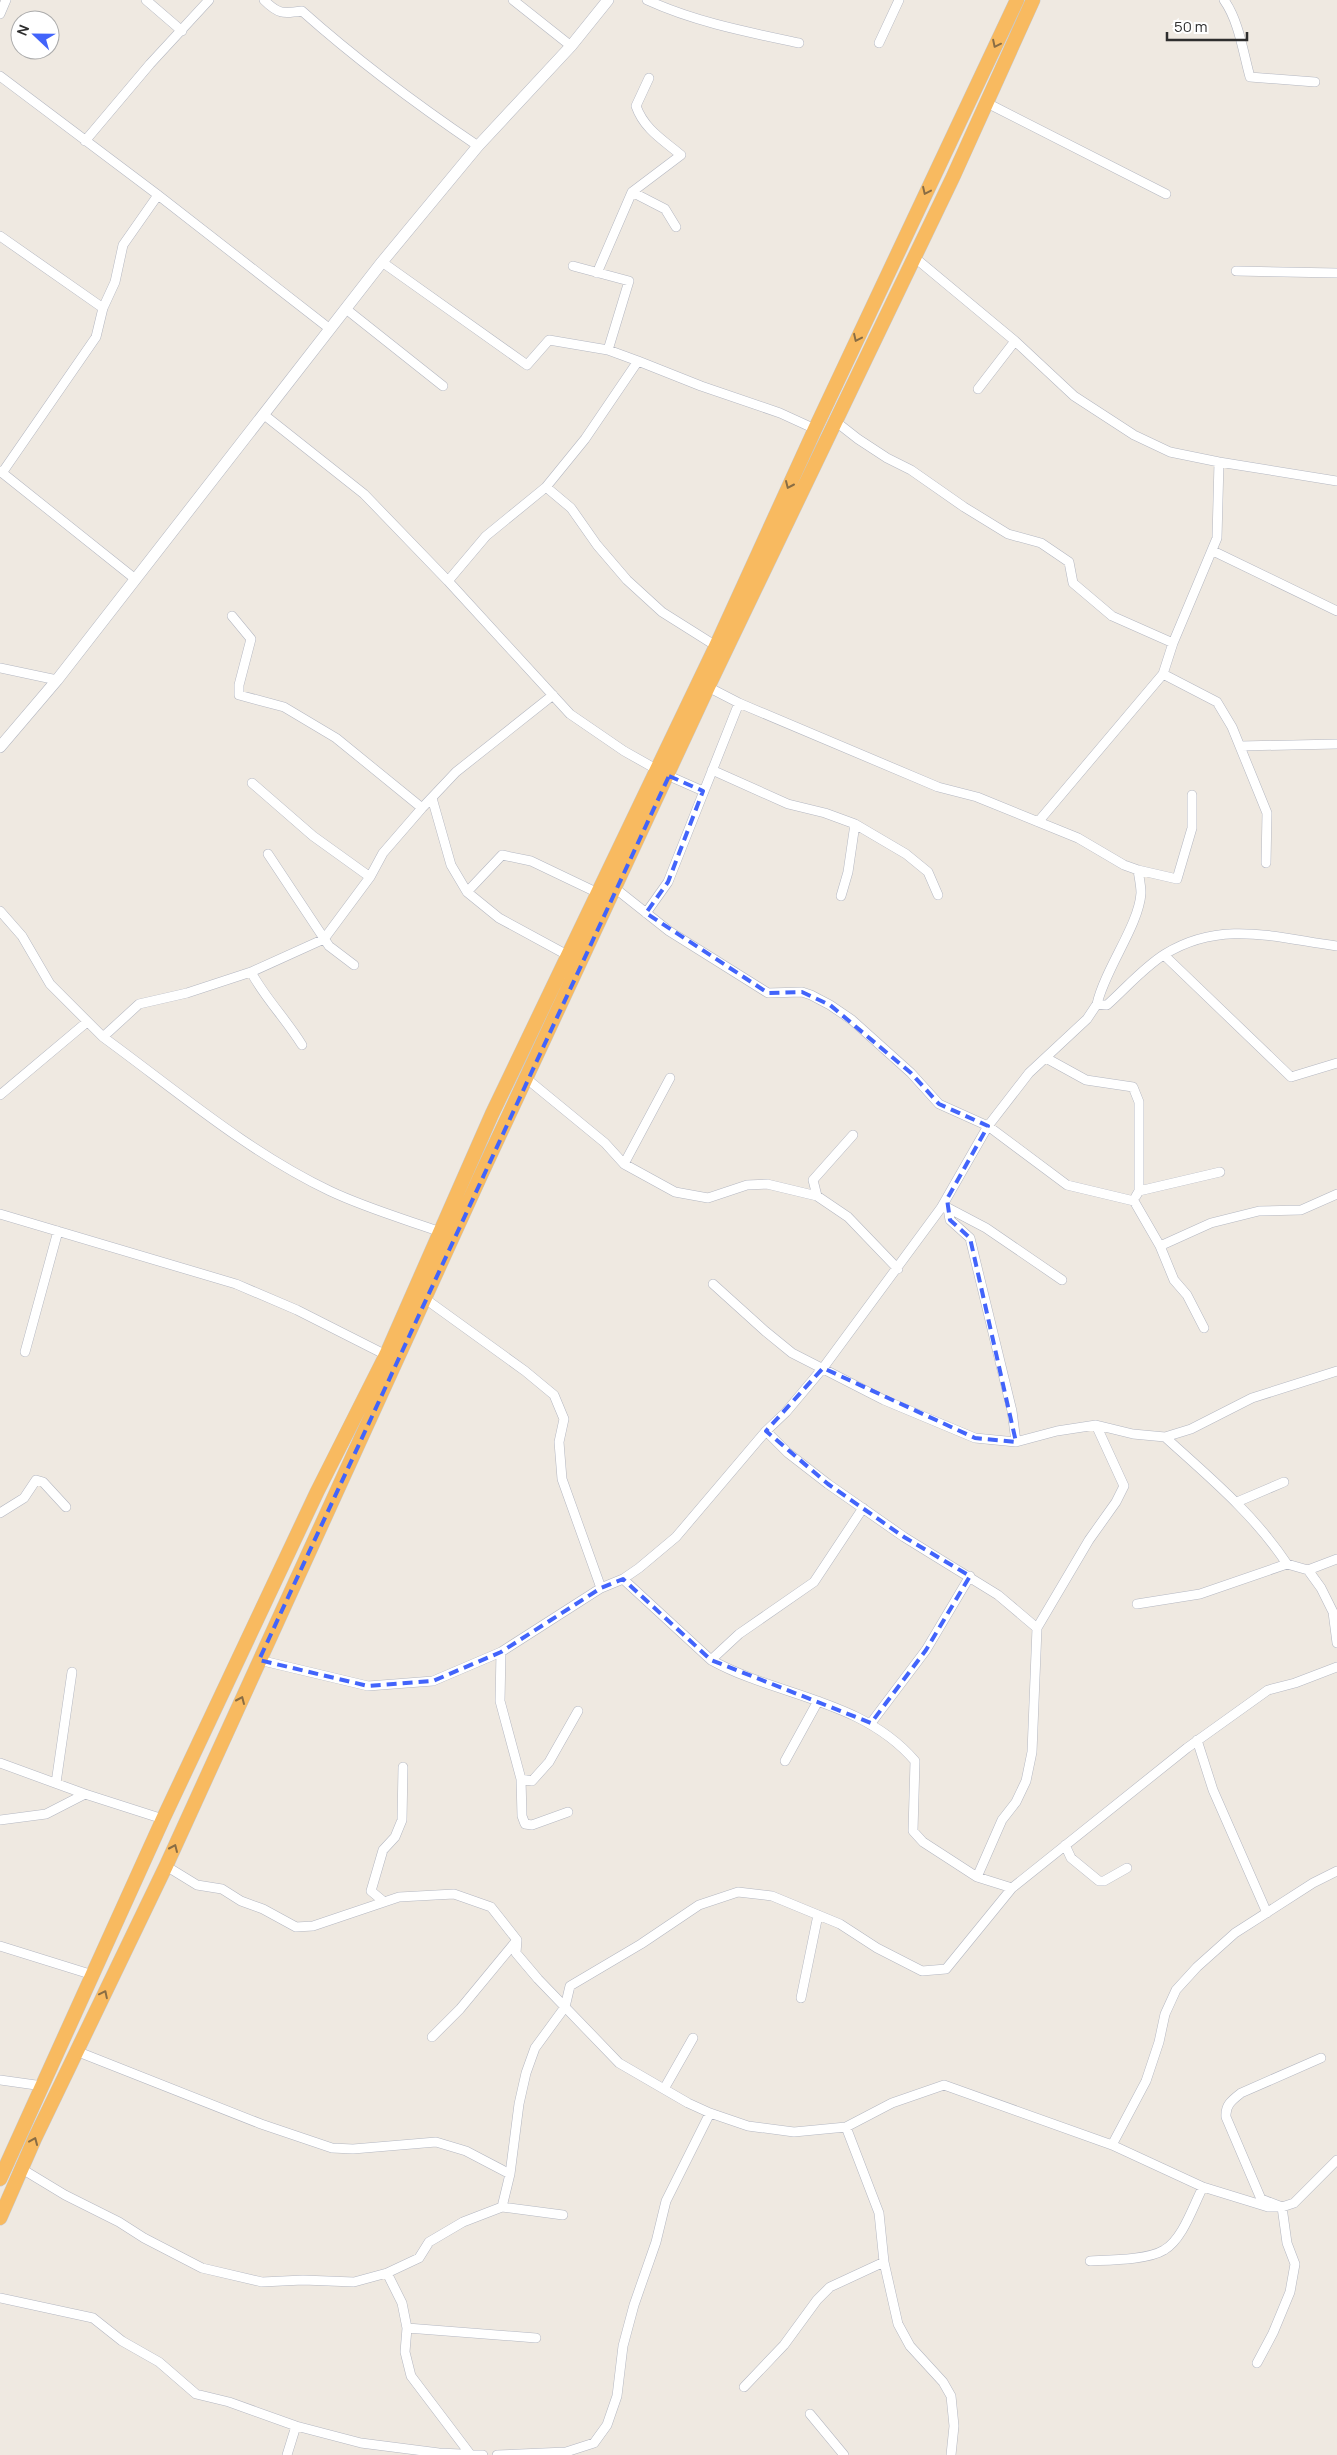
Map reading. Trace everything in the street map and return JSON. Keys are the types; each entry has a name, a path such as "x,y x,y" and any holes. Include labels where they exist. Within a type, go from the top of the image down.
{"highway":[{"path":"0,2218 76,2051 166,1866 424,1298 616,889 662,773 716,646 937,166 1017,0"},
{"path":"0,2179 162,1819 317,1492 386,1355 492,1114 598,893 708,687 953,177 1033,0"},
{"path":"937,166 953,177"}],"street":[{"path":"0,14 6,0"},
{"path":"146,0 182,31"},
{"path":"86,142 150,64 182,31 208,0"},
{"path":"264,0 274,9 285,14 302,11 347,51 423,108 478,146"},
{"path":"513,0 571,46"},
{"path":"0,746 57,680 134,578 382,262 478,146 571,46 608,0"},
{"path":"647,0 671,11 724,27 799,43"},
{"path":"879,43 898,0"},
{"path":"1224,0 1228,6 1239,38 1250,77 1315,82"},
{"path":"0,76 158,195 330,329"},
{"path":"597,274 632,192 681,155 650,130 640,118 636,106 650,78"},
{"path":"986,103 1166,194"},
{"path":"632,192 665,209 676,227"},
{"path":"134,578 1,472 96,337 103,308 115,282 124,245 158,195"},
{"path":"0,238 103,308"},
{"path":"914,257 1015,341 1074,396 1134,436 1170,452 1337,481"},
{"path":"382,262 528,366 550,340 608,350 701,386 780,412 815,429"},
{"path":"573,266 628,281 608,350"},
{"path":"1236,271 1337,273"},
{"path":"346,309 443,386"},
{"path":"978,389 1015,341"},
{"path":"448,581 486,536 546,487 585,439 638,361"},
{"path":"263,414 364,494 448,581 570,714 624,751 662,773 702,791"},
{"path":"835,421 858,440 911,470 964,507 1008,534 1041,543 1069,562 1073,583 1112,616 1173,643"},
{"path":"1038,822 1163,674 1173,643 1217,538 1219,462"},
{"path":"546,487 571,508 596,544 627,580 662,612 716,646"},
{"path":"1213,551 1337,611"},
{"path":"232,616 251,640 239,685 239,696 284,708 336,738 422,808"},
{"path":"0,668 57,680"},
{"path":"1163,674 1217,702 1241,746 1252,780 1267,813 1266,863"},
{"path":"708,687 739,703 938,787 977,797 1078,838 1124,865 1177,879 1192,828 1192,795"},
{"path":"104,1037 139,1004 187,993 251,972 324,939 370,877 383,853 422,808 456,772 553,695"},
{"path":"646,913 668,882 702,791 739,703"},
{"path":"1241,746 1337,744"},
{"path":"712,770 788,804 825,812 855,824 906,854 928,872 938,895"},
{"path":"252,783 313,836 370,877"},
{"path":"432,798 451,865 467,892 499,918 569,956"},
{"path":"841,896 848,872 855,824"},
{"path":"268,854 329,946 354,964"},
{"path":"467,892 502,855 531,861 598,893"},
{"path":"259,1660 368,1686 433,1681 501,1652 601,1588 623,1579 676,1537 766,1431 786,1412 823,1368 945,1208 988,1126 1029,1072 1086,1019 1097,1004 1104,981 1134,917 1141,894 1138,870"},
{"path":"616,889 669,931 768,993 802,992 830,1005 852,1020 911,1073 939,1104 988,1126 1067,1185 1134,1201 1160,1246 1174,1280 1187,1295 1204,1328"},
{"path":"0,911 22,936 50,984 87,1022 104,1037 229,1131 330,1191 386,1214 441,1232"},
{"path":"1097,1004 1107,1005 1164,955 1185,944 1222,933 1252,933 1337,946"},
{"path":"1164,955 1291,1076 1337,1063"},
{"path":"251,972 263,994 278,1009 302,1045"},
{"path":"0,1095 87,1022"},
{"path":"1046,1058 1086,1080 1133,1087 1139,1102 1139,1191 1134,1201"},
{"path":"624,1164 670,1078"},
{"path":"527,1079 605,1142 624,1164 675,1192 708,1198 746,1185 767,1184 818,1196 848,1217 898,1269"},
{"path":"818,1196 813,1180 854,1135"},
{"path":"1139,1191 1220,1172"},
{"path":"1160,1246 1187,1236 1211,1223 1259,1211 1302,1210 1337,1194"},
{"path":"945,1208 986,1228 1062,1280"},
{"path":"945,1208 950,1220 970,1238 1012,1411 1016,1442"},
{"path":"0,1214 236,1284 297,1310 386,1355"},
{"path":"25,1352 58,1230"},
{"path":"713,1284 765,1332 792,1353 884,1400 975,1438 1016,1442 1058,1431 1096,1425 1133,1434 1165,1437 1191,1429 1252,1398 1337,1371"},
{"path":"424,1298 525,1371 554,1395 564,1419 559,1442 562,1479 601,1588"},
{"path":"977,1877 1002,1820 1016,1802 1026,1781 1032,1752 1037,1628 1089,1540 1116,1502 1124,1486 1096,1425"},
{"path":"766,1431 788,1453 863,1508 904,1537 998,1595 1037,1628"},
{"path":"1165,1437 1237,1502 1270,1537 1287,1564"},
{"path":"0,1513 24,1498 36,1480 43,1482 66,1507"},
{"path":"1237,1502 1284,1482"},
{"path":"711,1660 739,1634 789,1602 814,1582 863,1508"},
{"path":"1137,1604 1200,1594 1287,1564 1308,1570 1337,1559"},
{"path":"1308,1570 1321,1588 1333,1612 1337,1642"},
{"path":"871,1723 936,1635 970,1576"},
{"path":"623,1579 711,1660 726,1668 818,1701 871,1723 904,1748 915,1760 913,1831 922,1842 977,1877 1012,1888"},
{"path":"501,1652 500,1701 521,1779 522,1816 526,1824 532,1825 568,1812"},
{"path":"502,2207 510,2174 519,2104 526,2073 535,2048 565,2007 570,1986 641,1944 699,1905 738,1892 772,1896 840,1924 908,1965 922,1971 946,1969 1012,1888 1198,1740 1268,1690 1337,1666"},
{"path":"56,1784 72,1672"},
{"path":"785,1761 818,1701"},
{"path":"521,1779 532,1781 549,1762 578,1711"},
{"path":"1198,1740 1213,1790 1267,1913"},
{"path":"0,1763 56,1784 162,1819"},
{"path":"383,1901 371,1891 383,1850 395,1836 402,1820 403,1767"},
{"path":"0,1820 46,1814 85,1794"},
{"path":"1065,1845 1071,1858 1099,1881 1104,1881 1127,1868"},
{"path":"166,1866 197,1885 222,1889 241,1901 262,1909 296,1927 313,1926 383,1901 421,1894 454,1894 491,1907 517,1940 516,1953 538,1980 619,2063 710,2113 748,2126 794,2132 846,2127 892,2104 944,2086 1112,2145 1203,2187 1268,2207 1282,2207 1294,2203 1337,2160"},
{"path":"1112,2145 1146,2081 1159,2042 1165,2014 1176,1990 1197,1967 1235,1933 1313,1883 1337,1871"},
{"path":"801,1998 818,1915"},
{"path":"432,2037 460,2009 517,1940"},
{"path":"0,1946 93,1975"},
{"path":"664,2089 693,2038"},
{"path":"76,2051 261,2124 325,2146 354,2149 436,2142 466,2151 510,2174"},
{"path":"1282,2207 1260,2199 1226,2117 1225,2109 1241,2093 1321,2058"},
{"path":"0,2080 43,2086"},
{"path":"498,2455 566,2452 594,2443 607,2425 617,2396 623,2346 634,2305 656,2242 666,2201 710,2113"},
{"path":"846,2127 879,2213 884,2262 898,2324 910,2346 943,2382 951,2396 954,2426 950,2455"},
{"path":"22,2169 65,2195 95,2209 144,2238 202,2268 262,2282 303,2280 354,2282 387,2274 419,2258 429,2242 463,2222 502,2207 563,2215"},
{"path":"1090,2261 1132,2258 1164,2250 1178,2235 1203,2187"},
{"path":"1257,2363 1273,2333 1290,2292 1295,2264 1287,2244 1282,2207"},
{"path":"744,2386 784,2346 817,2300 830,2286 884,2262"},
{"path":"387,2274 402,2303 407,2328 406,2352 411,2376 470,2454"},
{"path":"0,2298 93,2318 122,2340 159,2362 196,2394 229,2402 296,2426 361,2443 439,2453 483,2455"},
{"path":"407,2328 536,2338"},
{"path":"810,2414 844,2455"},
{"path":"287,2455 296,2426"}],"highlighted area":[{"path":"669,776 703,791 668,882 646,913 768,993 802,992 830,1005 911,1073 939,1104 988,1126 947,1199 950,1220 970,1238 1016,1442 975,1438 823,1368 766,1431 828,1484 904,1537 970,1576 926,1650 871,1723 711,1660 623,1579 601,1588 501,1652 433,1681 368,1686 259,1660"}]}
